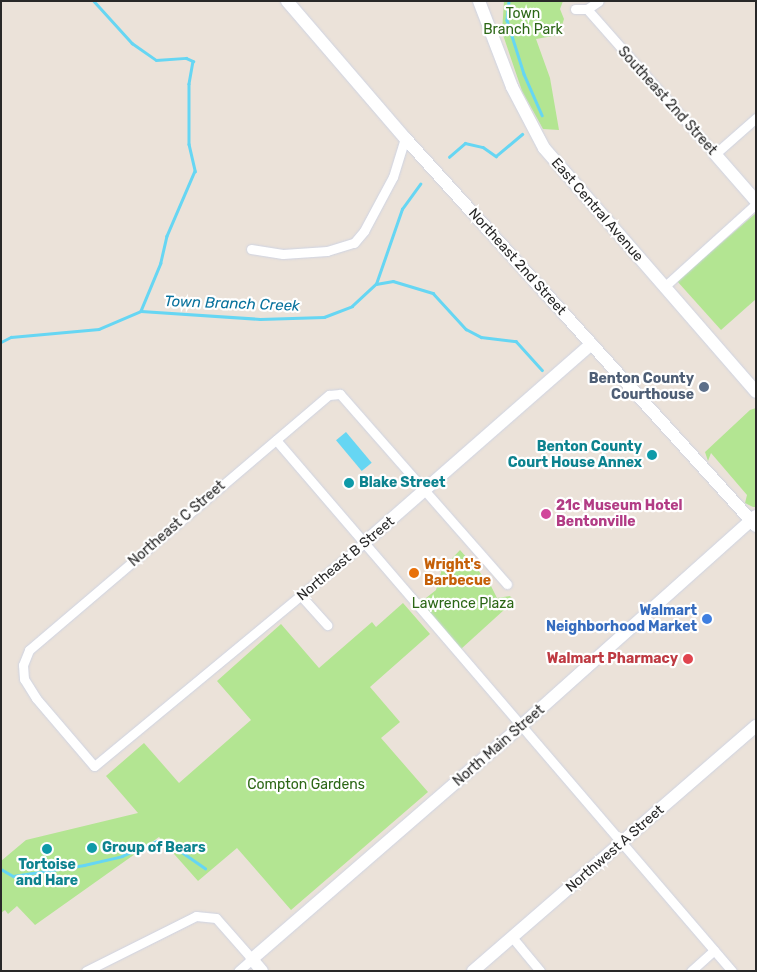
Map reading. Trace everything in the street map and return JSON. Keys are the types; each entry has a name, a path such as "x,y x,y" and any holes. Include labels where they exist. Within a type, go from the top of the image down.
{"street":[{"name":"Northeast 2nd Street","path":"287,1 405,138 754,521"},
{"name":"East Central Avenue","path":"479,1 512,87 544,148 756,392"},
{"path":"575,9 587,10 599,1"},
{"name":"Southeast 2nd Street","path":"587,10 756,203"},
{"path":"715,154 756,118"},
{"path":"251,248 283,254 327,251 354,243 364,231 393,177 405,138"},
{"path":"664,287 756,203"},
{"name":"Northeast B Street","path":"94,766 302,597 426,492 591,344"},
{"name":"Northeast C Street","path":"94,766 36,698 24,679 22,665 29,650 329,395 340,394 426,492"},
{"path":"276,440 732,971"},
{"path":"426,492 507,584"},
{"name":"North Main Street","path":"238,971 754,521"},
{"path":"302,597 327,625"},
{"name":"Northwest A Street","path":"473,971 756,726"},
{"path":"86,971 196,916 216,918 262,971"},
{"path":"512,937 540,971"},
{"path":"691,971 714,950"}],"green space":[{"name":"Town Branch Park","path":"504,1 563,1 560,9 564,19 559,35 536,39 550,78 559,130 543,129 522,91 502,32"},
{"path":"756,213 756,299 721,330 677,281"},
{"path":"756,408 756,507 753,507 745,503 747,495 711,453 708,461 705,452 750,410"},
{"name":"Lawrence Plaza","path":"460,550 490,584 497,598 510,596 514,601 461,649 421,602 436,590 442,569"},
{"name":"Compton Gardens","path":"403,603 430,634 370,687 400,722 381,738 428,792 291,910 237,848 198,881 159,837 35,925 17,906 8,914 5,910 1,913 1,861 26,840 138,813 106,776 144,743 179,783 251,720 217,681 281,624 319,668 372,622 376,627"}],"water":[{"path":"346,432 372,463 362,471 336,440"}],"waterway":[{"path":"94,1 132,43 156,60 186,58 193,61 189,84 189,144 195,171 167,236 161,263 141,311"},
{"name":"Town Branch Creek","path":"509,1 507,20 524,74 542,115"},
{"name":"Town Branch Creek","path":"449,157 465,143 483,147 496,156 522,134"},
{"name":"Town Branch Creek","path":"1,342 11,337 99,329 141,311 260,319 324,317 352,306 376,284 402,209 420,184"},
{"path":"376,284 393,281 433,293 466,329 481,337 516,341 542,370"},
{"path":"1,869 13,876 84,865 122,856 157,841 179,850 205,868"}],"place":[{"name":"Benton County Courthouse","path":"704,387"},
{"name":"Benton County Court House Annex","path":"652,455"},
{"name":"Blake Street","path":"349,483"},
{"name":"21c Museum Hotel Bentonville","path":"546,514"},
{"name":"Wright's Barbecue","path":"414,573"},
{"name":"Walmart Neighborhood Market","path":"707,619"},
{"name":"Walmart Pharmacy","path":"688,659"},
{"name":"Group of Bears","path":"92,848"},
{"name":"Tortoise and Hare","path":"47,849"}]}
